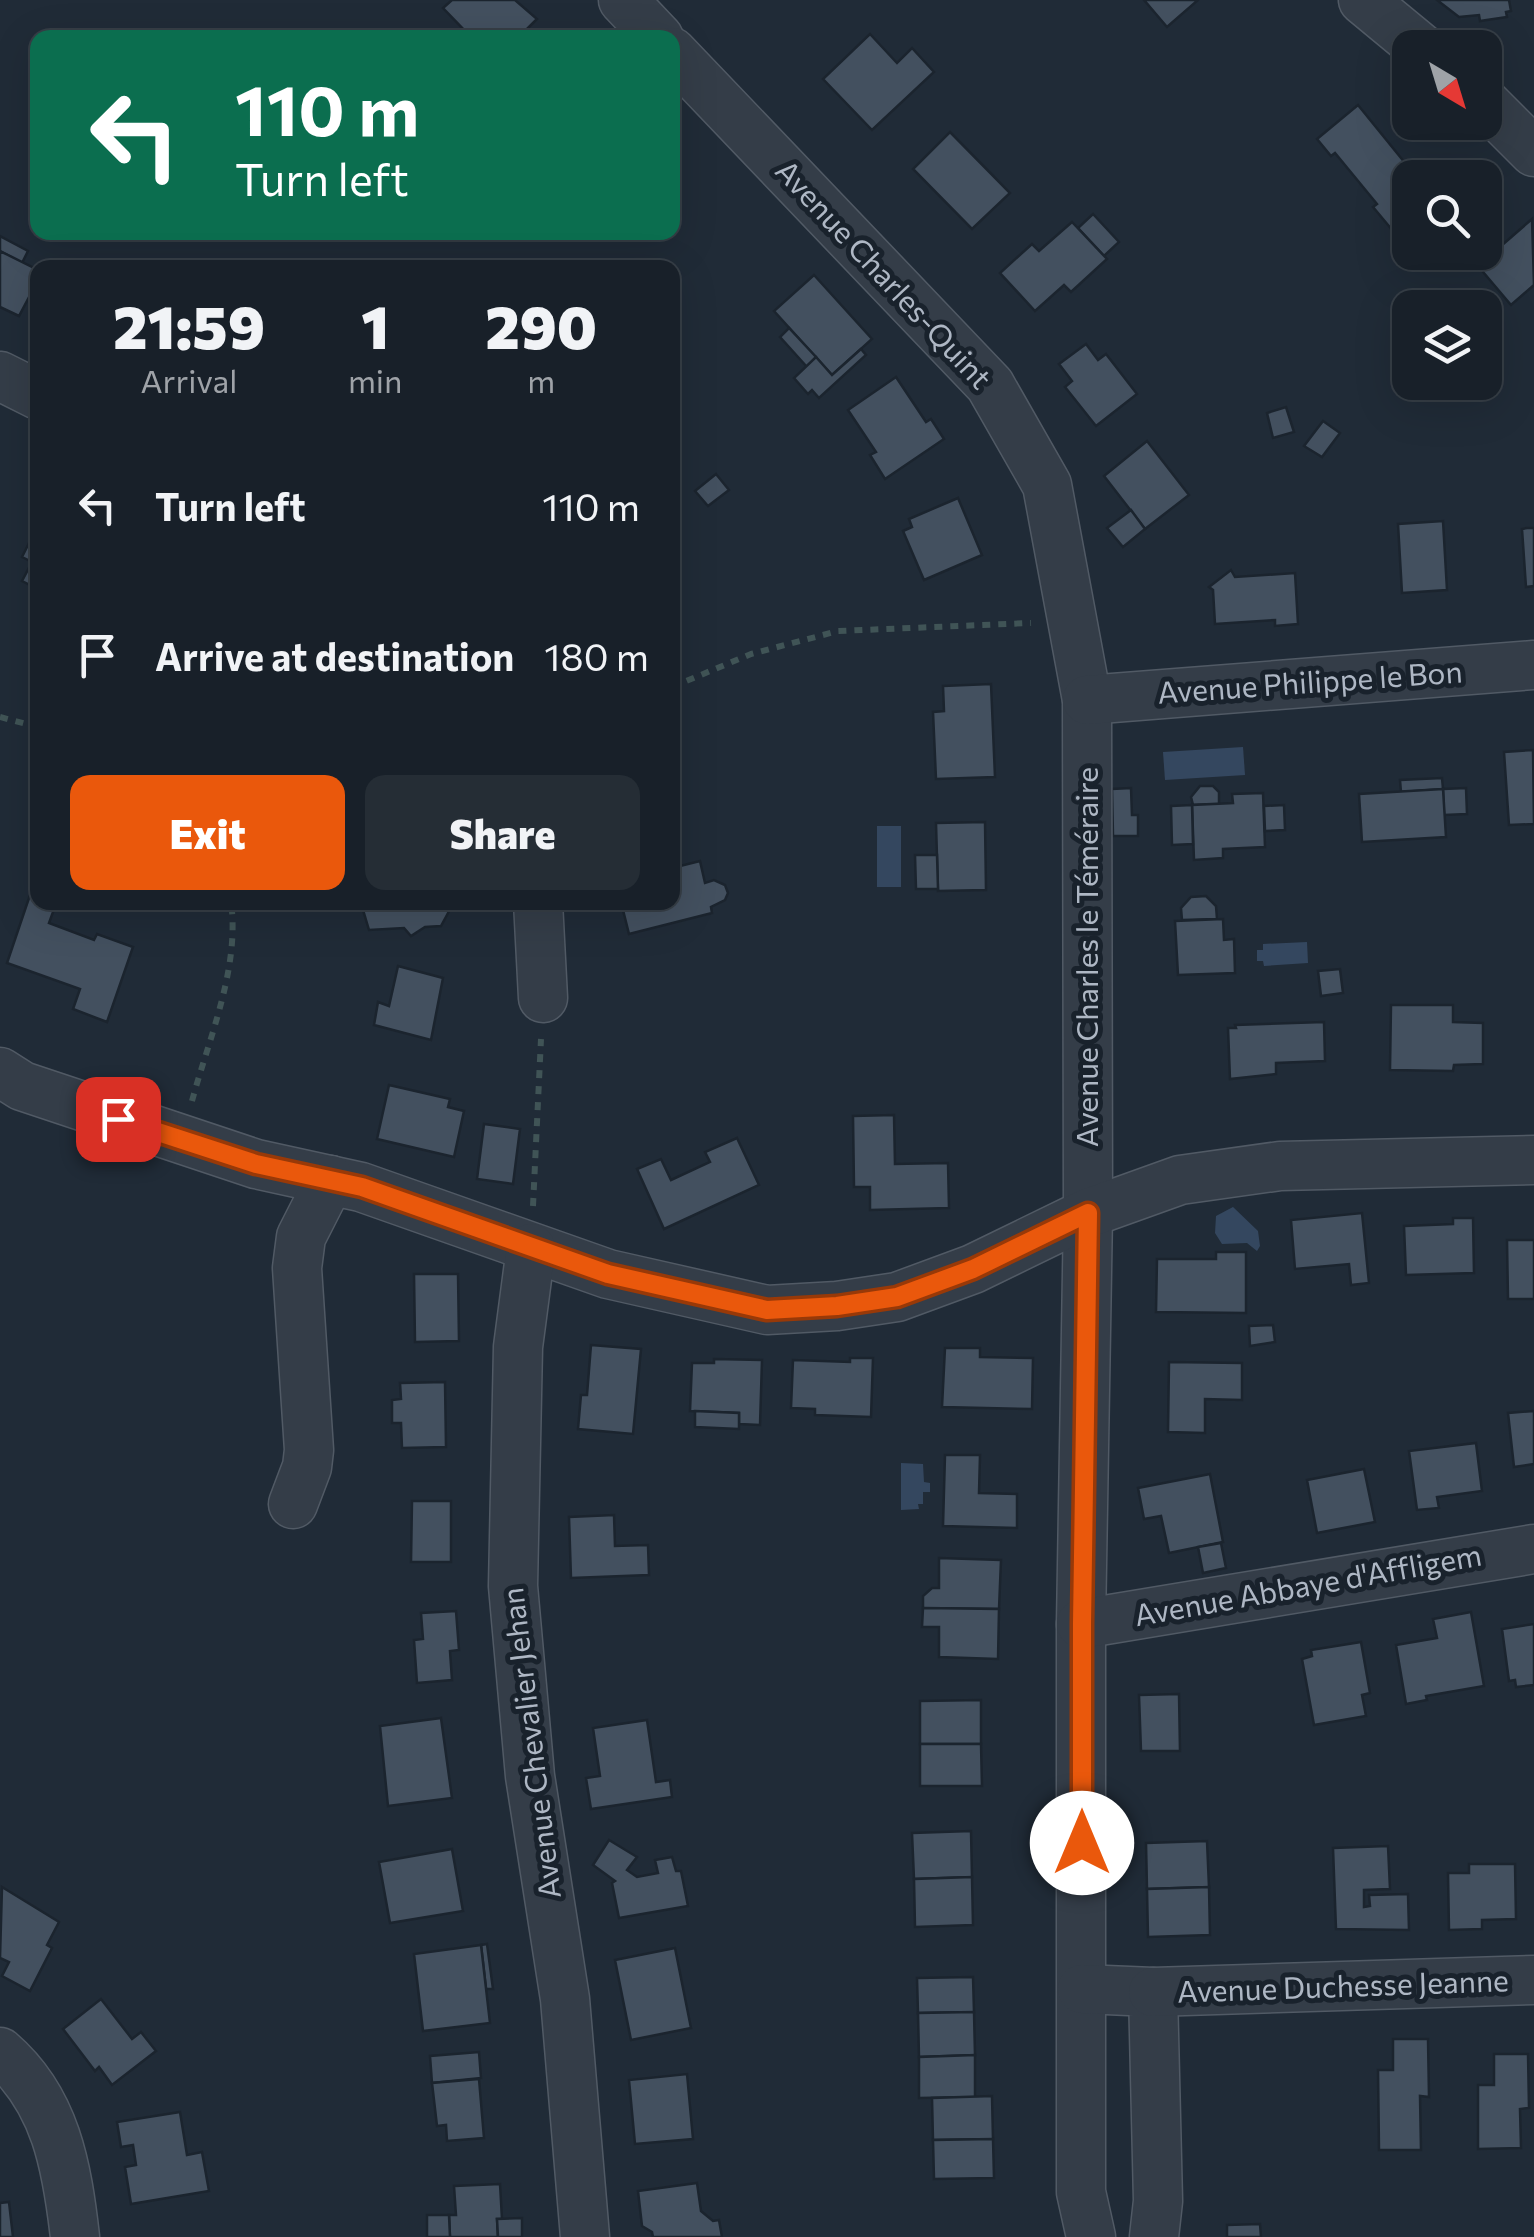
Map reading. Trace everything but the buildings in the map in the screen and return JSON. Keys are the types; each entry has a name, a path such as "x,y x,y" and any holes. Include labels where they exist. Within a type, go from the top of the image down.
{"street":[{"path":"624,0 652,30"},
{"path":"1363,0 1399,30"},
{"name":"Avenue Charles-Quint","path":"680,60 990,385 1046,485 1087,700"},
{"path":"1502,120 1534,152"},
{"path":"0,376 30,391"},
{"name":"Avenue Philippe le Bon","path":"1087,700 1534,665"},
{"name":"Avenue Charles le Téméraire","path":"1087,700 1088,1213 1082,1624 1081,2192 1091,2237"},
{"path":"538,910 542,998"},
{"path":"0,1072 22,1086 181,1140 256,1164 362,1187 608,1274 767,1310 897,1297 973,1269 1088,1213 1180,1180 1280,1166 1534,1160"},
{"path":"292,1504 307,1467 308,1450 297,1268 301,1237 330,1180"},
{"name":"Avenue Chevalier Jehan","path":"531,1248 518,1347 512,1586 530,1776 565,1999 585,2237"},
{"name":"Avenue Abbaye d'Affligem","path":"1082,1624 1534,1549"},
{"name":"Avenue Duchesse Jeanne","path":"1082,1989 1152,1992 1534,1980"},
{"path":"1152,1992 1158,2201 1154,2237"},
{"path":"0,2052 18,2068 51,2117 68,2174 75,2237"}],"path":[{"path":"680,684 751,654 838,631 1072,622"},
{"path":"0,717 30,725"},
{"path":"181,1140 226,974 234,928 233,910"},
{"path":"531,1248 542,998"}],"water":[{"path":"1243,747 1245,775 1165,780 1163,752"},
{"path":"877,826 901,826 901,887 877,887"},
{"path":"1307,942 1308,963 1264,966 1263,961 1257,961 1257,950 1263,950 1263,944"},
{"path":"1233,1207 1258,1231 1257,1251 1247,1243 1222,1244 1215,1233 1216,1216"},
{"path":"901,1463 923,1464 924,1482 930,1483 930,1492 923,1492 919,1509 901,1510"}],"route":[{"path":"118,1119 256,1164 362,1187 608,1274 767,1310 897,1297 973,1269 1088,1213 1082,1843"}]}
